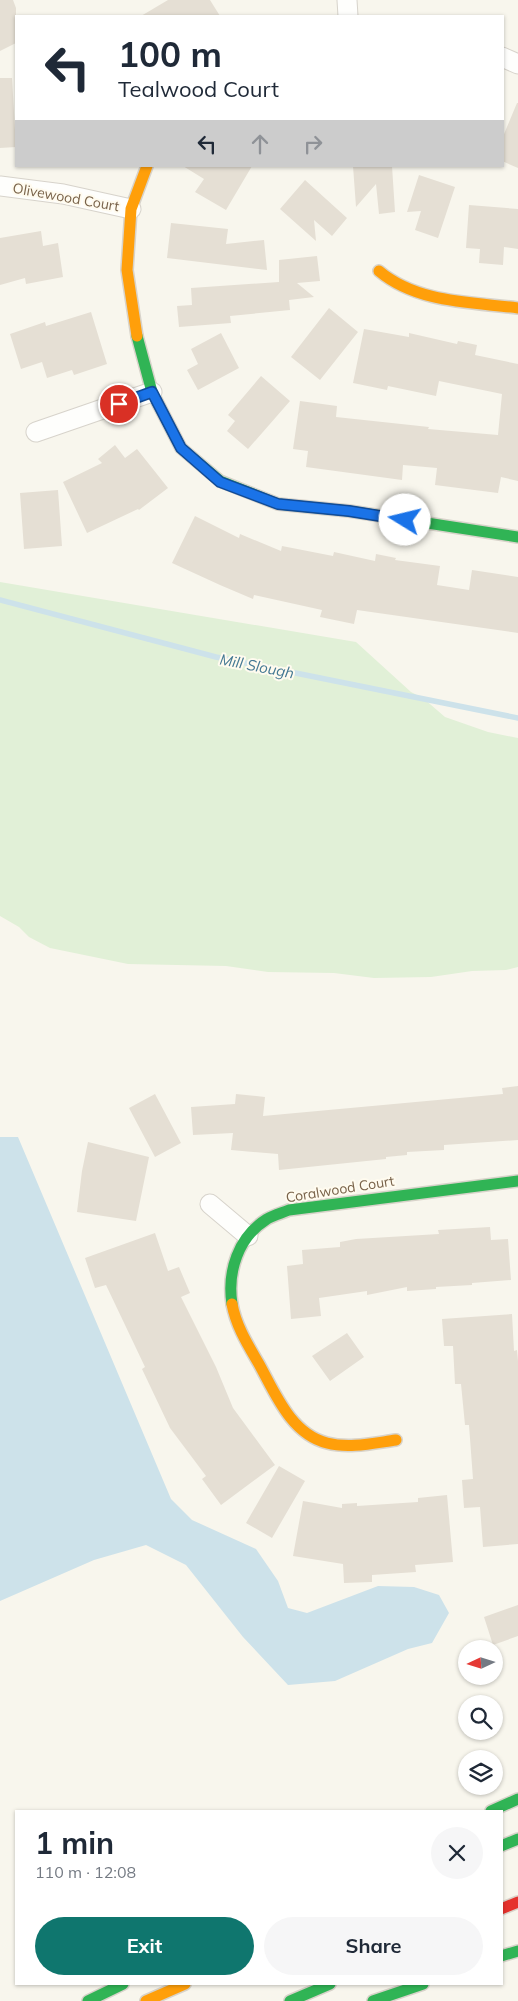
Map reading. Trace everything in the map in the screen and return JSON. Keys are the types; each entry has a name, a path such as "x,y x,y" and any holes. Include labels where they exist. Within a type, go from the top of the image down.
{"main road":[{"path":"147,167 131,209 127,270 136,334 152,392 181,448 220,482 278,504 349,511 518,537"},
{"path":"379,271 386,280 420,294 518,308"},
{"name":"Coralwood Court","path":"396,1440 345,1445 328,1444 308,1434 290,1415 270,1385 244,1335 233,1308 230,1290 232,1271 241,1247 248,1236 264,1221 289,1210 518,1181"},
{"path":"493,1810 518,1799"},
{"path":"503,1845 518,1839"},
{"path":"503,1908 518,1902"},
{"path":"503,1955 518,1951"},
{"path":"88,2001 121,1985"},
{"path":"146,2001 183,1985"},
{"path":"290,2001 328,1985"},
{"path":"373,2001 420,1985"}],"street":[{"path":"347,0 348,15"},
{"path":"504,58 518,64"},
{"name":"Olivewood Court","path":"0,186 62,194 131,209"},
{"path":"36,432 152,392"},
{"path":"210,1204 248,1236"}],"green space":[{"name":"Mill Slough","path":"0,582 356,642 411,692 423,698 445,717 488,732 518,738 518,967 506,970 472,971 431,977 374,978 334,973 268,972 226,966 128,964 50,948 29,937 19,927 0,916"}],"water":[{"path":"0,1137 18,1137 171,1499 192,1520 256,1549 278,1581 288,1608 307,1613 378,1586 414,1587 439,1595 449,1613 432,1643 408,1649 335,1681 288,1685 243,1637 186,1565 146,1545 94,1560 0,1601"}],"building":[{"path":"0,0 13,0 16,8 15,44 0,51"},
{"path":"168,0 210,0 219,15 143,15"},
{"path":"0,78 12,78 15,147 0,148"},
{"path":"518,103 518,168 504,162 504,134"},
{"path":"185,167 251,167 226,210 195,192 204,179"},
{"path":"353,167 392,167 395,212 379,214 376,184 356,207"},
{"path":"419,175 455,187 438,238 415,230 421,211 407,212"},
{"path":"305,180 347,218 332,236 314,220 316,241 280,209"},
{"path":"469,205 518,209 518,249 504,247 503,265 479,263 480,249 466,248"},
{"path":"171,223 228,229 226,244 264,240 267,270 167,258"},
{"path":"41,231 43,246 58,243 63,277 26,284 25,278 0,285 0,238"},
{"path":"317,256 320,281 297,283 314,297 289,300 290,310 230,316 231,323 179,327 177,306 192,305 191,288 279,282 279,260"},
{"path":"329,308 358,332 320,380 291,357"},
{"path":"91,312 107,364 74,375 72,370 47,378 42,362 21,369 10,334 45,322 46,326"},
{"path":"364,329 409,337 409,333 457,344 458,341 477,345 475,355 518,364 518,481 501,477 498,493 435,485 437,468 403,465 402,480 306,467 308,451 293,449 300,401 337,406 336,417 429,427 428,429 498,435 502,394 439,381 436,396 388,386 387,390 353,383"},
{"path":"221,333 239,368 198,390 187,370 198,364 191,349"},
{"path":"261,376 290,401 248,449 227,431 235,421 228,415"},
{"path":"115,445 125,458 137,449 168,488 139,510 87,533 63,482 102,463 98,459"},
{"path":"58,490 62,546 24,549 20,493"},
{"path":"195,516 239,538 240,534 281,551 282,546 333,556 334,552 375,561 376,554 396,558 395,560 440,566 437,585 469,590 472,570 518,577 518,633 357,610 354,624 320,617 322,610 254,595 253,599 172,563"},
{"path":"518,1086 518,1140 444,1145 444,1150 407,1152 407,1155 386,1157 386,1159 279,1170 278,1154 231,1150 233,1133 193,1135 191,1107 235,1104 236,1094 265,1097 263,1116 503,1094 502,1088"},
{"path":"155,1094 181,1143 155,1157 129,1108"},
{"path":"88,1142 149,1157 136,1221 77,1212"},
{"path":"490,1227 491,1240 508,1239 511,1280 407,1291 407,1287 367,1295 367,1291 319,1298 321,1316 291,1319 287,1266 303,1264 302,1250 340,1247 340,1242 356,1239 439,1234 438,1230"},
{"path":"155,1233 168,1271 179,1267 190,1293 181,1297 216,1367 233,1408 275,1465 221,1505 202,1479 206,1476 170,1428 142,1369 145,1367 106,1285 95,1288 85,1258"},
{"path":"512,1314 514,1351 517,1350 518,1361 518,1544 483,1547 480,1507 464,1508 462,1480 473,1479 469,1425 465,1425 461,1384 455,1384 453,1346 444,1346 442,1319"},
{"path":"347,1333 364,1357 330,1381 312,1356"},
{"path":"279,1466 305,1481 272,1538 246,1523"},
{"path":"447,1495 453,1562 415,1565 416,1572 372,1575 372,1582 344,1583 343,1564 293,1556 303,1501 342,1508 342,1504 357,1503 357,1506 418,1502 418,1498"},
{"path":"518,1605 518,1636 503,1641 491,1640 484,1617"}],"waterway":[{"name":"Mill Slough","path":"0,600 216,657 518,718"}],"traffic: fast":[{"path":"137,336 152,392 181,448 220,481 278,504 349,511 518,537"},
{"path":"232,1304 231,1280 237,1256 249,1235 272,1216 289,1210 518,1181"},
{"path":"493,1810 518,1799"},
{"path":"503,1845 518,1839"},
{"path":"503,1955 518,1951"},
{"path":"88,2001 121,1985"},
{"path":"290,2001 328,1985"},
{"path":"373,2001 420,1985"}],"traffic: slow":[{"path":"137,336 127,270 131,209 147,167"},
{"path":"379,271 394,282 427,295 463,302 518,308"},
{"path":"232,1304 236,1320 243,1335 278,1399 294,1422 303,1431 314,1438 335,1445 362,1445 396,1440"},
{"path":"146,2001 183,1985"}],"traffic: jam":[{"path":"503,1908 518,1902"}],"route":[{"path":"119,404 152,392 181,448 220,482 278,504 349,511 405,520"}]}
